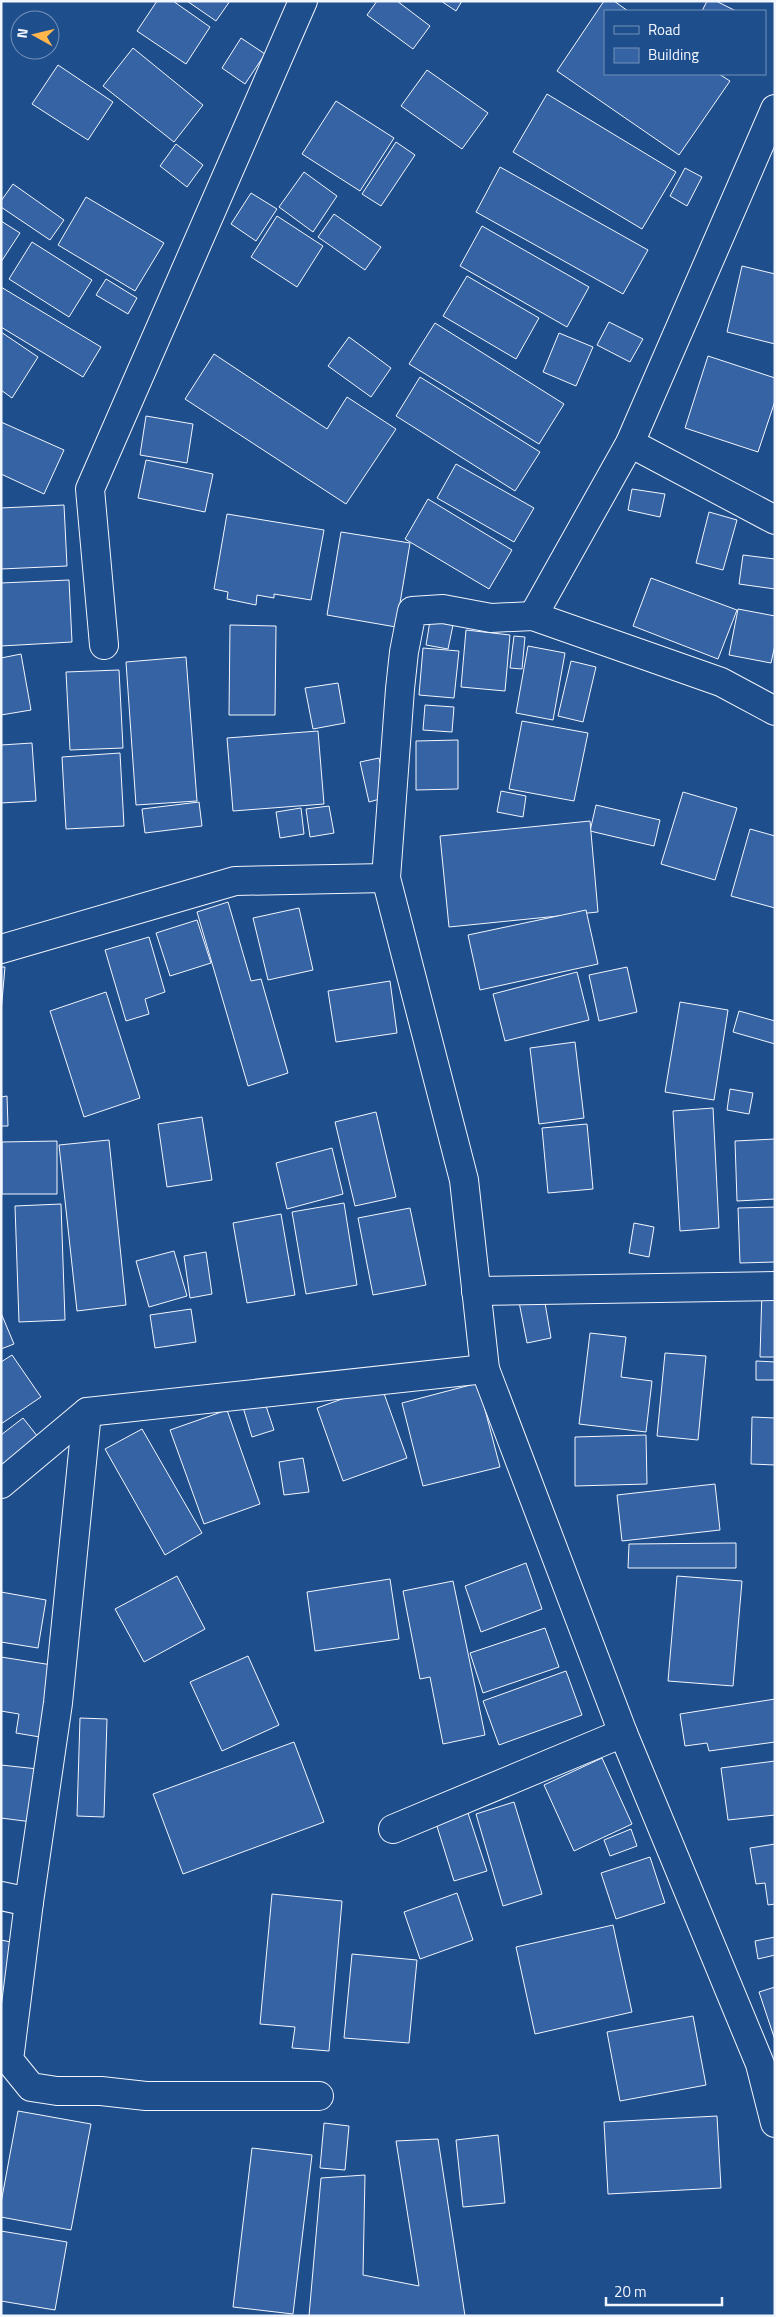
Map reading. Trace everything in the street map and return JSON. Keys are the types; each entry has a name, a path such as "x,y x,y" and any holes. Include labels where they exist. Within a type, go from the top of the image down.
{"street":[{"path":"104,644 90,489 303,1"},
{"path":"533,616 630,444 775,109"},
{"path":"630,444 775,520"},
{"path":"775,711 721,682 533,616 491,618 443,609 412,611 404,652 400,689 386,878 464,1180 485,1369 623,1733 760,2064 775,2123"},
{"path":"1,949 235,881 386,878"},
{"path":"476,1291 775,1286"},
{"path":"1,1484 87,1412 485,1369"},
{"path":"87,1412 58,1704 29,1902 9,2060 31,2086 57,2091 101,2091 146,2096 319,2096"},
{"path":"393,1828 623,1733"},
{"path":"1,1896 29,1902"}],"building":[{"path":"157,1 173,1 210,27 186,64 137,31"},
{"path":"187,1 230,1 216,21"},
{"path":"377,1 397,1 430,26 413,49 367,15"},
{"path":"441,1 462,1 456,11"},
{"path":"604,1 614,1 627,10 604,10 604,75 721,75 730,81 679,155 557,71"},
{"path":"707,1 716,1 734,10 702,10"},
{"path":"241,38 265,54 245,84 222,68"},
{"path":"133,48 203,105 174,142 103,86"},
{"path":"58,65 113,102 88,140 32,104"},
{"path":"427,70 488,113 462,149 401,106"},
{"path":"547,94 676,172 642,229 513,152"},
{"path":"336,101 394,138 360,191 302,154"},
{"path":"396,142 415,155 381,206 362,194"},
{"path":"176,144 203,165 187,187 160,166"},
{"path":"500,167 648,250 623,294 476,212"},
{"path":"685,168 702,177 687,206 670,196"},
{"path":"304,172 337,196 313,232 279,207"},
{"path":"13,184 64,220 50,240 1,207 1,201"},
{"path":"251,193 277,209 256,241 231,224"},
{"path":"86,197 164,243 135,291 58,245"},
{"path":"334,214 381,247 365,270 318,237"},
{"path":"277,216 323,246 297,287 251,257"},
{"path":"1,221 20,233 1,262"},
{"path":"482,226 589,287 567,327 460,266"},
{"path":"32,242 92,280 69,317 9,279"},
{"path":"742,266 775,274 775,344 727,332"},
{"path":"467,276 539,318 516,359 443,316"},
{"path":"106,279 137,298 128,314 96,295"},
{"path":"1,287 101,347 83,377 1,327"},
{"path":"609,322 643,339 630,362 597,345"},
{"path":"435,323 564,404 539,444 409,364"},
{"path":"1,332 38,357 12,398 1,390"},
{"path":"559,333 593,347 576,386 543,372"},
{"path":"349,337 391,368 371,397 328,366"},
{"path":"214,354 327,429 347,397 396,429 346,504 185,399"},
{"path":"708,356 775,378 775,401 758,452 685,428"},
{"path":"420,377 540,452 515,491 396,416"},
{"path":"146,416 193,424 187,463 140,455"},
{"path":"1,422 64,450 44,494 1,474"},
{"path":"146,460 213,474 205,512 138,498"},
{"path":"456,464 534,508 514,542 437,498"},
{"path":"632,489 665,494 660,517 628,510"},
{"path":"428,499 512,550 489,589 405,539"},
{"path":"64,505 67,566 1,569 1,508"},
{"path":"709,512 737,520 723,570 696,563"},
{"path":"227,514 324,530 311,600 274,594 274,598 257,595 256,605 227,599 228,592 214,589"},
{"path":"341,532 410,543 396,627 327,615"},
{"path":"743,555 775,559 775,589 739,584"},
{"path":"651,578 737,610 718,659 633,626"},
{"path":"69,580 72,642 1,646 1,583"},
{"path":"738,609 775,616 775,645 771,663 729,655"},
{"path":"430,621 453,625 448,649 426,645"},
{"path":"230,625 276,626 275,715 229,715"},
{"path":"466,630 510,635 505,691 461,687"},
{"path":"514,636 525,637 522,669 510,668"},
{"path":"528,646 565,653 553,720 516,713"},
{"path":"423,648 459,651 454,698 419,695"},
{"path":"21,654 31,710 1,715 1,658"},
{"path":"186,657 197,801 136,805 126,662"},
{"path":"571,661 596,667 583,722 558,716"},
{"path":"119,670 123,748 70,750 66,672"},
{"path":"338,683 345,723 313,729 305,688"},
{"path":"425,705 454,707 452,732 423,730"},
{"path":"522,721 588,733 574,801 509,789"},
{"path":"318,731 324,804 233,811 227,738"},
{"path":"458,740 458,789 416,790 416,741"},
{"path":"32,743 36,801 1,803 1,745"},
{"path":"120,753 124,826 66,829 62,757"},
{"path":"379,758 387,797 369,802 360,762"},
{"path":"501,791 526,796 523,817 497,812"},
{"path":"683,792 737,808 715,880 661,864"},
{"path":"199,802 202,826 145,833 142,809"},
{"path":"596,805 660,820 654,846 590,831"},
{"path":"329,806 334,833 310,837 306,809"},
{"path":"301,808 304,834 280,838 276,812"},
{"path":"590,821 598,912 449,927 440,836"},
{"path":"750,829 775,836 775,908 731,896"},
{"path":"228,902 251,981 261,979 288,1073 248,1086 197,912"},
{"path":"299,908 313,970 268,980 253,918"},
{"path":"586,910 598,964 480,990 468,935"},
{"path":"197,920 211,963 170,976 156,933"},
{"path":"149,937 165,992 145,999 149,1014 126,1021 105,950"},
{"path":"1,967 5,967 1,1012"},
{"path":"627,967 637,1012 599,1021 589,975"},
{"path":"577,972 589,1020 505,1041 493,994"},
{"path":"390,981 397,1033 336,1042 328,991"},
{"path":"106,992 140,1098 84,1117 50,1011"},
{"path":"680,1002 728,1010 714,1100 665,1092"},
{"path":"739,1011 775,1021 775,1044 733,1032"},
{"path":"575,1042 584,1118 539,1124 530,1048"},
{"path":"730,1089 753,1093 749,1114 727,1110"},
{"path":"7,1096 8,1126 1,1126 1,1097"},
{"path":"713,1108 719,1228 680,1231 673,1111"},
{"path":"376,1112 396,1197 355,1206 335,1122"},
{"path":"202,1117 212,1180 167,1187 158,1124"},
{"path":"587,1124 593,1189 548,1193 542,1128"},
{"path":"775,1139 775,1199 737,1201 735,1141"},
{"path":"109,1140 126,1305 77,1311 59,1145"},
{"path":"57,1141 57,1194 2,1194 2,1142"},
{"path":"332,1148 343,1194 287,1209 276,1163"},
{"path":"344,1203 357,1285 306,1294 292,1212"},
{"path":"61,1204 65,1320 19,1322 15,1206"},
{"path":"775,1207 775,1262 740,1263 738,1208"},
{"path":"410,1208 426,1285 373,1295 358,1218"},
{"path":"281,1214 295,1295 247,1303 233,1223"},
{"path":"634,1223 654,1227 649,1257 629,1253"},
{"path":"174,1251 187,1296 149,1307 136,1261"},
{"path":"206,1252 212,1294 190,1298 184,1256"},
{"path":"762,1290 775,1290 775,1357 760,1357"},
{"path":"544,1297 551,1338 527,1343 519,1302"},
{"path":"191,1309 196,1342 155,1348 150,1315"},
{"path":"1,1313 14,1344 1,1349"},
{"path":"590,1333 626,1337 621,1377 652,1381 646,1432 579,1424"},
{"path":"665,1353 706,1356 698,1440 657,1436"},
{"path":"12,1355 41,1397 1,1424 1,1362"},
{"path":"756,1361 775,1362 775,1380 756,1380"},
{"path":"478,1383 500,1467 423,1486 402,1403"},
{"path":"381,1385 407,1458 343,1481 317,1408"},
{"path":"263,1397 274,1430 252,1437 242,1404"},
{"path":"227,1410 260,1504 204,1524 170,1430"},
{"path":"752,1417 775,1418 775,1465 751,1464"},
{"path":"23,1418 38,1437 1,1467 1,1435"},
{"path":"142,1429 202,1533 165,1555 105,1449"},
{"path":"646,1435 647,1484 575,1486 575,1437"},
{"path":"303,1458 309,1492 284,1495 279,1462"},
{"path":"715,1484 720,1530 622,1541 617,1495"},
{"path":"736,1543 736,1568 628,1568 629,1544"},
{"path":"526,1563 542,1609 481,1632 465,1586"},
{"path":"177,1576 205,1629 144,1662 115,1609"},
{"path":"677,1576 742,1581 733,1686 668,1681"},
{"path":"390,1579 399,1639 315,1651 307,1592"},
{"path":"453,1581 485,1735 443,1744 430,1677 420,1679 403,1591"},
{"path":"1,1592 46,1600 38,1648 1,1642"},
{"path":"545,1628 559,1667 483,1693 470,1653"},
{"path":"248,1656 279,1725 222,1751 190,1682"},
{"path":"1,1657 52,1665 40,1737 16,1733 19,1714 1,1711"},
{"path":"566,1671 582,1715 499,1745 483,1701"},
{"path":"775,1699 775,1742 709,1751 707,1743 685,1746 680,1714"},
{"path":"80,1718 107,1719 104,1817 77,1816"},
{"path":"294,1742 324,1822 183,1874 153,1794"},
{"path":"602,1758 632,1824 574,1851 544,1785"},
{"path":"775,1761 775,1815 728,1820 721,1768"},
{"path":"1,1765 38,1769 32,1822 1,1818"},
{"path":"514,1802 542,1894 503,1906 476,1814"},
{"path":"467,1810 487,1871 454,1881 435,1820"},
{"path":"631,1829 637,1846 610,1856 604,1840"},
{"path":"775,1844 775,1904 768,1905 765,1883 756,1884 750,1848"},
{"path":"650,1857 665,1903 616,1919 601,1873"},
{"path":"457,1893 473,1940 420,1959 404,1912"},
{"path":"272,1894 342,1901 329,2051 292,2048 295,2027 260,2024"},
{"path":"613,1925 632,2012 535,2034 516,1947"},
{"path":"775,1937 775,1955 758,1959 755,1941"},
{"path":"1,1940 16,1943 1,2017"},
{"path":"352,1954 417,1960 409,2043 344,2038"},
{"path":"775,1987 775,2040 759,1992"},
{"path":"693,2016 706,2085 620,2101 607,2032"},
{"path":"18,2111 91,2124 71,2230 1,2217 1,2203"},
{"path":"717,2116 721,2188 608,2194 604,2122"},
{"path":"324,2123 349,2126 345,2170 320,2168"},
{"path":"498,2135 505,2203 463,2207 456,2140"},
{"path":"438,2139 465,2316 309,2316 321,2178 365,2175 363,2275 419,2286 396,2141"},
{"path":"252,2148 312,2155 293,2314 233,2307"},
{"path":"1,2231 67,2242 55,2310 1,2301"}]}
